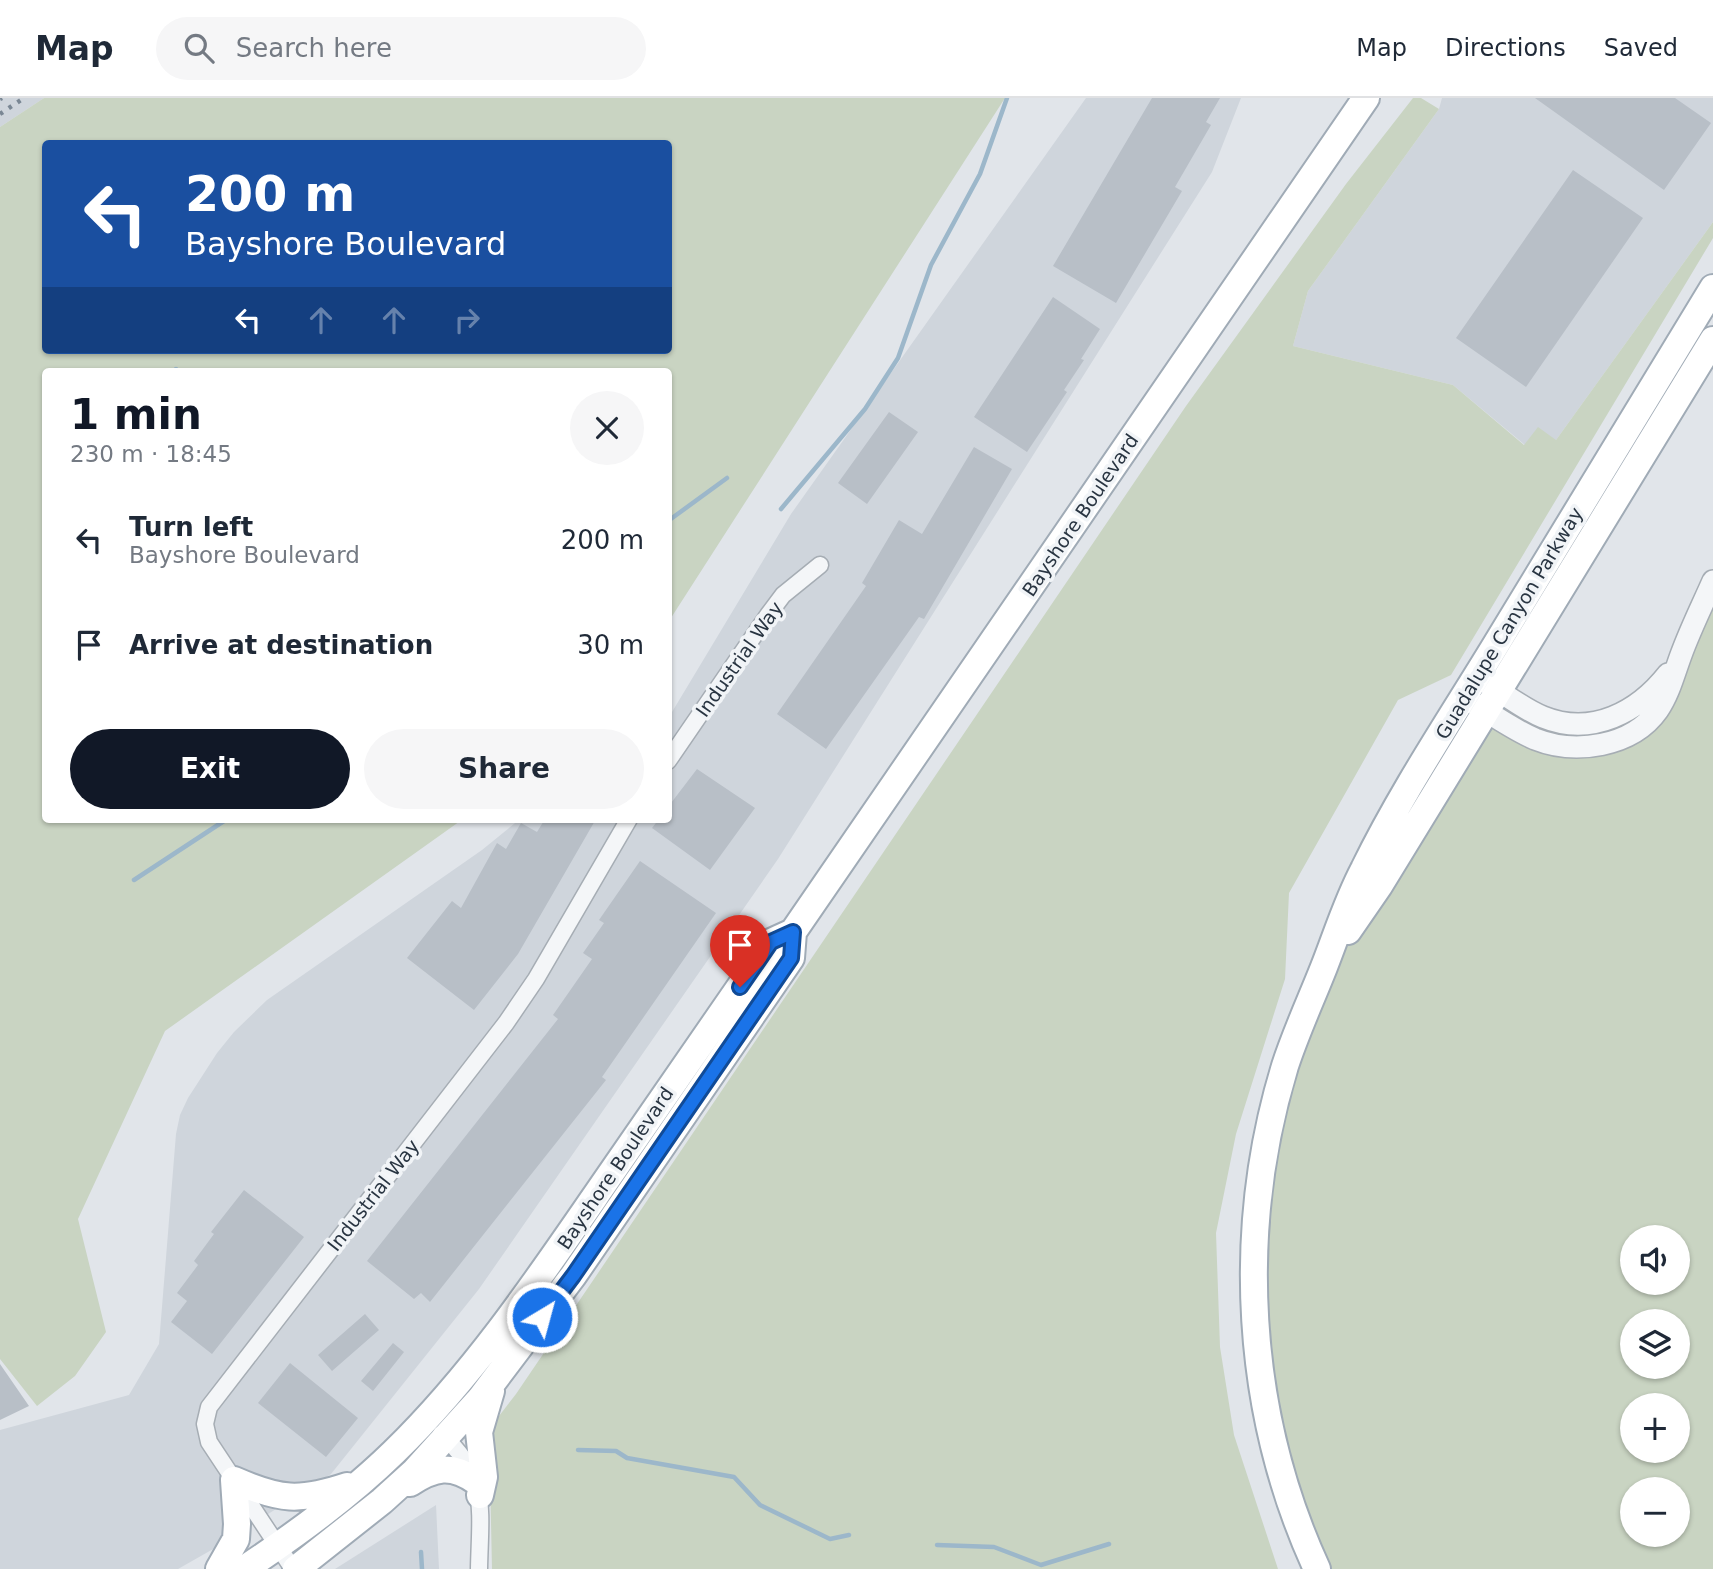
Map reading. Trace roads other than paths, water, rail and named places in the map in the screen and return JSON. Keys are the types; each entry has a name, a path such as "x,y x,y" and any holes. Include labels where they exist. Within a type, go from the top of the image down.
{"main road":[{"name":"Bayshore Boulevard","path":"294,1569 382,1501 414,1472 495,1378 573,1276 791,958 793,932 1366,98"},
{"name":"Guadalupe Canyon Parkway","path":"1317,1569 1285,1484 1268,1415 1258,1346 1254,1275 1257,1205 1268,1135 1285,1066 1323,967 1379,886 1481,694 1713,288"},
{"name":"Guadalupe Canyon Parkway","path":"1481,694 1713,340"},
{"name":"Bayshore Boulevard","path":"244,1569 278,1547 362,1481 425,1420 459,1382 552,1260 771,942 793,932"},
{"path":"382,1501 420,1477 447,1468 463,1472 478,1488 484,1478 479,1432 495,1378"},
{"path":"219,1569 236,1539 234,1480 280,1497 322,1494 362,1481"}],"street":[{"name":"Industrial Way","path":"672,755 783,595 820,565"},
{"path":"1481,694 1563,722 1601,722 1616,718 1647,698 1672,670 1713,581"},
{"name":"Industrial Way","path":"294,1569 214,1452 206,1433 206,1416 213,1399 506,1023 536,978 627,823"},
{"path":"425,1420 464,1458 478,1488 479,1569"}],"waterway":[{"path":"781,509 865,409 898,358 931,265 980,174 1007,98"},
{"path":"672,518 727,478"},
{"path":"134,880 221,823"},
{"path":"578,1450 616,1451 627,1458 734,1477 760,1505 830,1539 849,1535"},
{"path":"937,1545 994,1547 1041,1565 1109,1544"},
{"path":"421,1552 422,1569"}],"railway":[{"path":"0,114 24,98"}]}
